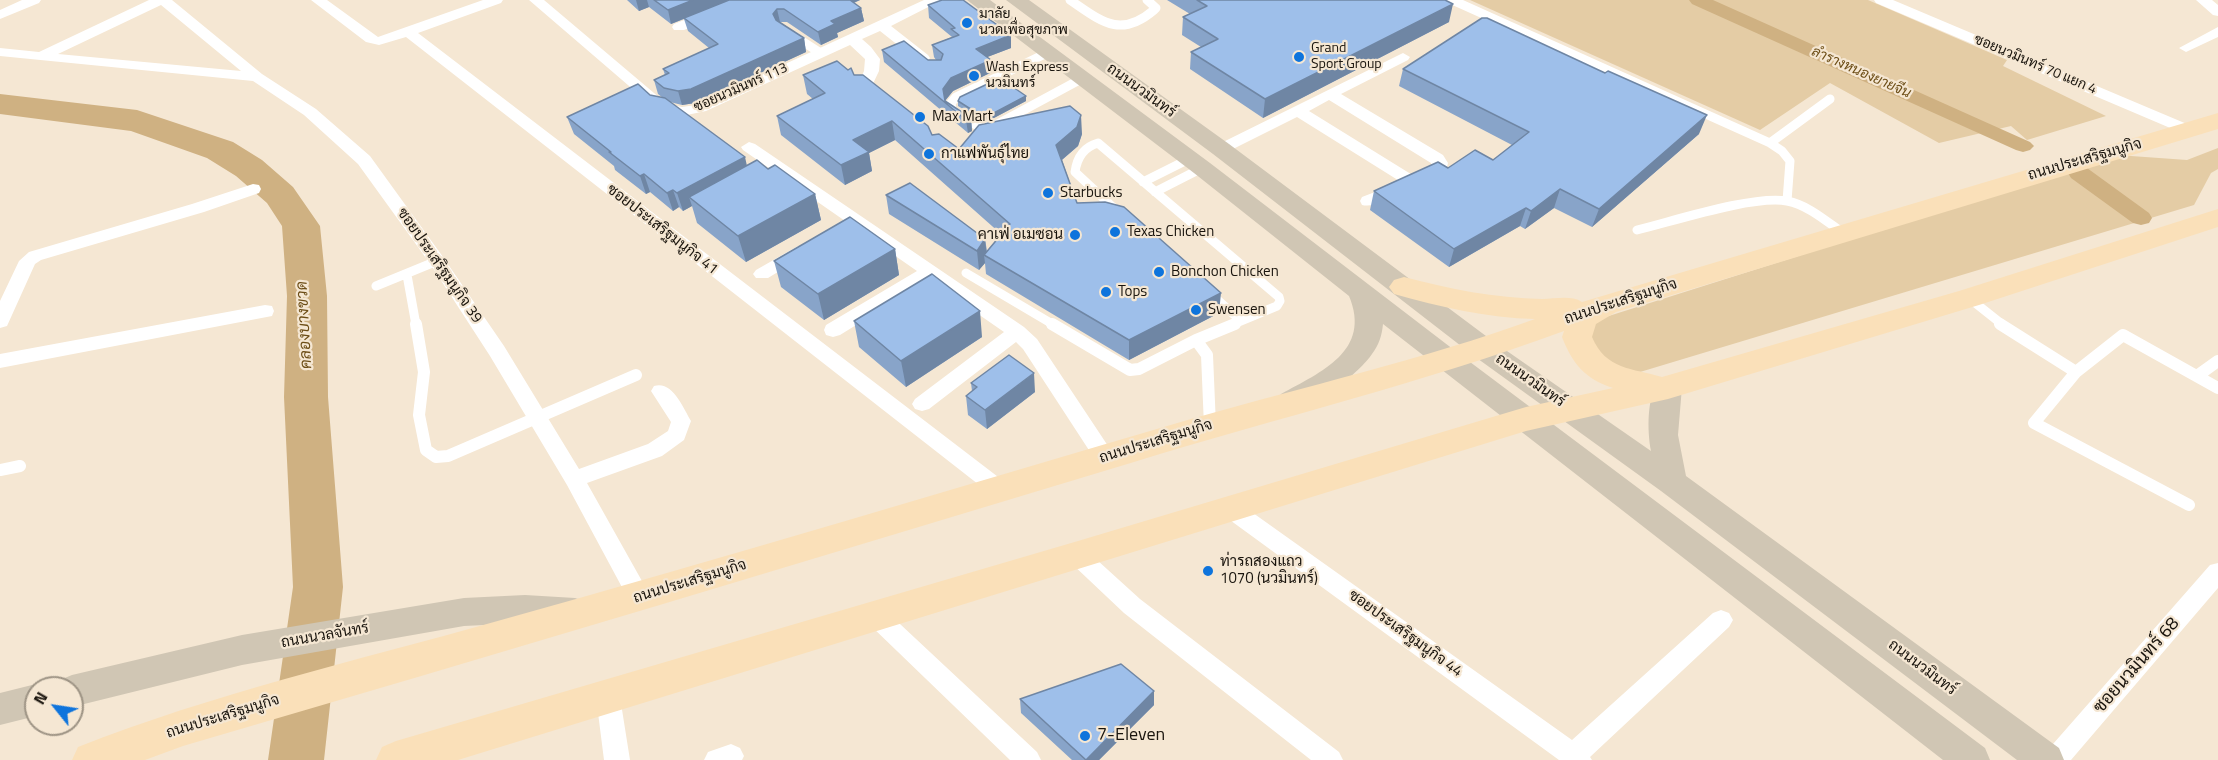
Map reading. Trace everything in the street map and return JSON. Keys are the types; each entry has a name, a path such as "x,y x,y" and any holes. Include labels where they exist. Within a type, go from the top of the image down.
{"main road":[{"name":"ถนนนวมินทร์","path":"977,0 1083,78 1972,760"},
{"name":"ถนนนวมินทร์","path":"1016,0 1221,149 1484,349 1672,482 2046,760"},
{"name":"ถนนประเสริฐมนูกิจ","path":"92,760 183,728 639,597 1210,426 1448,360 1605,305 2218,121"},
{"path":"417,757 1526,419 1668,387 1969,298 2218,218"},
{"path":"1404,287 1455,301 1505,309 1538,310 1605,305"},
{"path":"1287,404 1328,380 1351,363 1365,342 1371,320 1359,290"},
{"path":"1605,305 1583,318 1577,337 1588,359 1614,376 1640,385 1668,387"},
{"path":"1668,387 1663,435 1672,482"},
{"name":"ถนนนวลจันทร์","path":"84,688 242,650 464,612 525,609 583,613"},
{"path":"0,709 24,703"},
{"path":"135,760 163,738 183,728"}],"street":[{"path":"0,15 34,0"},
{"path":"42,56 161,0"},
{"name":"ซอยประเสริฐมนูกิจ 39","path":"161,0 257,77 310,112 364,160 497,351 574,479 639,597"},
{"path":"318,0 371,39 379,41 496,0"},
{"name":"ซอยนวมินทร์ 113","path":"536,0 662,107 674,112 686,113 935,0"},
{"path":"679,27 747,0"},
{"name":"ซอยนวมินทร์ 70 แยก 4","path":"1881,0 2188,130"},
{"path":"2203,0 2218,12"},
{"path":"880,24 936,68"},
{"name":"ซอยประเสริฐมนูกิจ 41","path":"408,32 999,489"},
{"path":"2186,48 2218,32"},
{"path":"851,38 872,53 874,58 875,64 864,88"},
{"path":"0,52 257,77"},
{"path":"1221,149 1403,57"},
{"path":"1329,94 1437,159 1440,163 1440,167 1414,183 1368,201"},
{"path":"1298,110 1414,183"},
{"path":"749,147 1017,332 1030,344 1105,458"},
{"path":"759,179 779,168"},
{"path":"0,321 28,261 35,256 198,208 253,189"},
{"path":"832,231 852,219"},
{"path":"762,274 812,243"},
{"path":"832,330 929,272"},
{"path":"0,361 265,311"},
{"path":"922,404 1017,332"},
{"path":"574,479 655,450 677,435 681,421 661,391"},
{"name":"ซอยประเสริฐมนูกิจ 44","path":"1231,509 1576,758"},
{"path":"1078,556 1132,606 1330,760"},
{"name":"ซอยนวมินทร์ 68","path":"2055,760 2218,572"},
{"path":"878,617 1028,760"},
{"path":"1576,758 1721,620"},
{"path":"608,697 617,760"}],"lane":[{"path":"1070,0 1116,28 1126,27 1153,13 1156,8 1147,0"},
{"path":"1452,0 1770,143 1782,151 1790,161 1787,201"},
{"path":"783,28 819,52"},
{"path":"1048,52 956,97 951,103 952,110 979,127 994,126 1083,78"},
{"path":"1770,143 1830,99"},
{"path":"966,273 1130,370 1139,369 1196,340 1277,306 1279,297 1098,143 1087,148 1076,161 1074,169 1076,175 1128,221"},
{"path":"1143,182 1195,164"},
{"path":"1155,192 1195,164"},
{"path":"1637,230 1760,200 1787,201 1807,208 1843,233"},
{"path":"376,286 436,261"},
{"path":"407,275 424,372 419,415 426,450 436,457 448,456 636,375"},
{"path":"1198,282 1242,321"},
{"path":"1969,298 1996,321 2076,372"},
{"path":"2189,505 2034,423 2076,372 2123,335 2218,388"},
{"path":"1196,340 1207,355 1210,426"},
{"path":"2197,376 2218,361"},
{"path":"0,470 20,466"}],"shaded area":[{"path":"1470,0 1868,0 2007,60 2003,66 2106,116 2027,140 2011,126 1939,143 1830,83 1760,130"},
{"path":"2218,148 2218,169 2211,173 2194,205 1640,372 1616,367 1589,345 1593,321 2117,155 2187,160"}],"building":[{"path":"654,0 693,0 668,10"},
{"path":"729,0 850,0 861,8 831,21 835,24 818,32 784,9 777,9 773,14 776,20 804,38 691,89 678,91 664,88 654,80 669,73 663,69 718,44 684,18"},
{"path":"942,0 963,0 1011,35 976,49 991,60 951,78 943,89 945,101 971,118 966,120 882,50 904,41 928,60 941,60 943,54 932,45 959,35 951,29 955,28 928,5"},
{"name":"Grand Sport Group","path":"1197,0 1445,0 1453,4 1265,99 1191,52 1218,39 1183,17 1207,6"},
{"path":"1482,18 1487,18 1605,73 1608,71 1707,115 1599,209 1560,189 1531,211 1526,208 1454,249 1374,191 1438,162 1448,168 1475,150 1493,160 1529,132 1403,69"},
{"path":"837,61 848,70 851,68 854,75 863,75 928,126 932,135 939,134 959,149 979,125 1070,106 1081,115 1077,127 1056,145 1077,203 1105,202 1124,207 1221,293 1129,340 984,255 1010,224 892,121 853,140 869,152 841,165 777,116 825,93 803,75"},
{"path":"1000,78 1026,96 992,114 980,115 958,101 960,97"},
{"path":"638,84 650,95 665,98 745,157 677,193 673,190 667,193 644,174 640,176 567,117"},
{"path":"757,160 768,169 775,165 815,194 738,236 689,197"},
{"path":"910,183 985,239 977,251 886,195"},
{"path":"850,217 895,249 818,294 774,261"},
{"path":"932,274 980,311 901,361 854,321"},
{"path":"1009,355 1034,373 985,410 966,396 977,387 971,383"},
{"name":"7-Eleven","path":"1121,664 1154,691 1086,760 1020,699"}],"waterway":[{"name":"ลำรางหนองยายจีน","path":"1698,0 2023,146"},
{"name":"คลองบางขวด","path":"0,104 137,121 220,150 249,168 280,195 301,226 307,296 306,397 318,587 296,760"},
{"name":"ลำรางหนองยายจีน","path":"2079,173 2141,218"}],"place":[{"name":"มาลัย นวดเพื่อสุขภาพ","path":"967,23"},
{"name":"Grand Sport Group","path":"1299,57"},
{"name":"Wash Express นวมินทร์","path":"974,76"},
{"name":"Max Mart","path":"920,117"},
{"name":"กาแฟพันธุ์ไทย","path":"929,154"},
{"name":"Starbucks","path":"1048,193"},
{"name":"Texas Chicken","path":"1115,232"},
{"name":"คาเฟ่ อเมซอน","path":"1075,235"},
{"name":"Bonchon Chicken","path":"1159,272"},
{"name":"Tops","path":"1106,292"},
{"name":"Swensen","path":"1196,310"},
{"name":"ท่ารถสองแถว 1070 (นวมินทร์)","path":"1208,571"},
{"name":"7-Eleven","path":"1085,736"}]}
